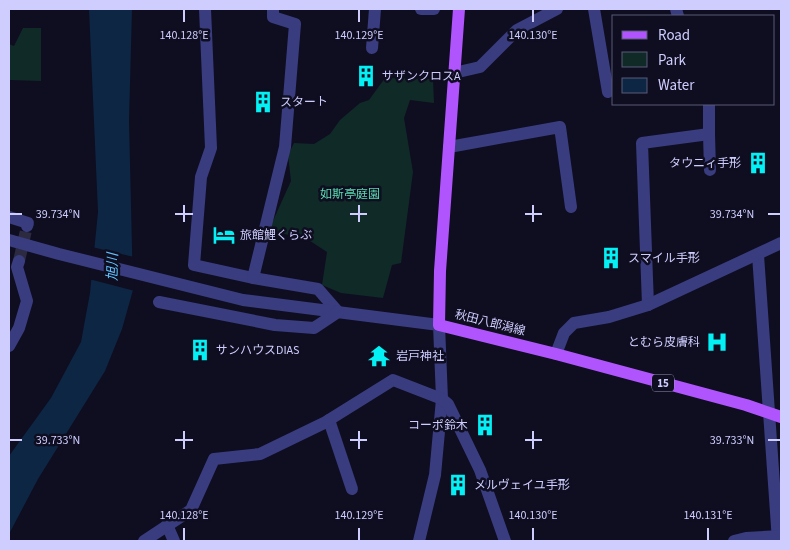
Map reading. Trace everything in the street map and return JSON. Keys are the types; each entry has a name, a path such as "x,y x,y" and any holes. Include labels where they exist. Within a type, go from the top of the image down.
{"main road":[{"name":"秋田八郎潟線","path":"459,9 440,272 439,325 556,354 776,415"}],"street":[{"path":"205,9 211,148 201,177 194,265 253,278 318,289 338,312"},
{"path":"253,278 285,146 295,24 273,17 273,9"},
{"path":"372,48 375,9"},
{"path":"420,9 434,9"},
{"path":"454,73 480,67 517,30 557,9"},
{"path":"594,9 608,92"},
{"path":"709,105 710,170"},
{"path":"449,147 560,127 571,206"},
{"path":"648,305 642,143 709,134"},
{"path":"9,217 28,223 27,226"},
{"path":"9,240 243,300 439,325 442,399 435,475 419,541"},
{"path":"556,354 564,333 574,323 609,317 648,305 781,244"},
{"path":"734,541 746,538 779,538 776,415 758,255"},
{"path":"9,346 19,328 27,301 15,264"},
{"path":"159,302 275,325 314,328 338,312"},
{"path":"144,541 192,510 214,458 260,454 328,420 393,380 442,399 453,411 480,470 505,541"},
{"path":"328,420 352,489"},
{"path":"167,525 174,541"}],"green space":[{"path":"23,28 41,28 41,81 10,80 9,82 9,44 14,46"},
{"name":"如斯亭庭園","path":"385,78 433,79 434,103 410,100 404,118 413,172 401,263 392,265 383,298 341,293 322,285 327,252 307,239 271,231 272,223 291,181 288,155 294,143 314,144 330,134 340,120 360,103 369,100"}],"water":[{"name":"旭川","path":"89,9 132,9 129,121 133,290 122,329 105,371 38,479 9,534 9,456 51,398 81,342 90,293 98,212"}],"pier":[{"path":"92,247 134,257 135,291 89,279"}],"tunnel":[{"path":"19,261 27,226"}],"place":[{"name":"サザンクロスA","path":"366,76"},
{"name":"スタート","path":"263,102"},
{"name":"タウニィ手形","path":"758,163"},
{"name":"旅館鯉くらぶ","path":"224,235"},
{"name":"スマイル手形","path":"611,258"},
{"name":"とむら皮膚科","path":"717,342"},
{"name":"サンハウスDIAS","path":"200,350"},
{"name":"岩戸神社","path":"379,356"},
{"name":"コーポ鈴木","path":"485,425"},
{"name":"メルヴェイユ手形","path":"458,485"}]}
